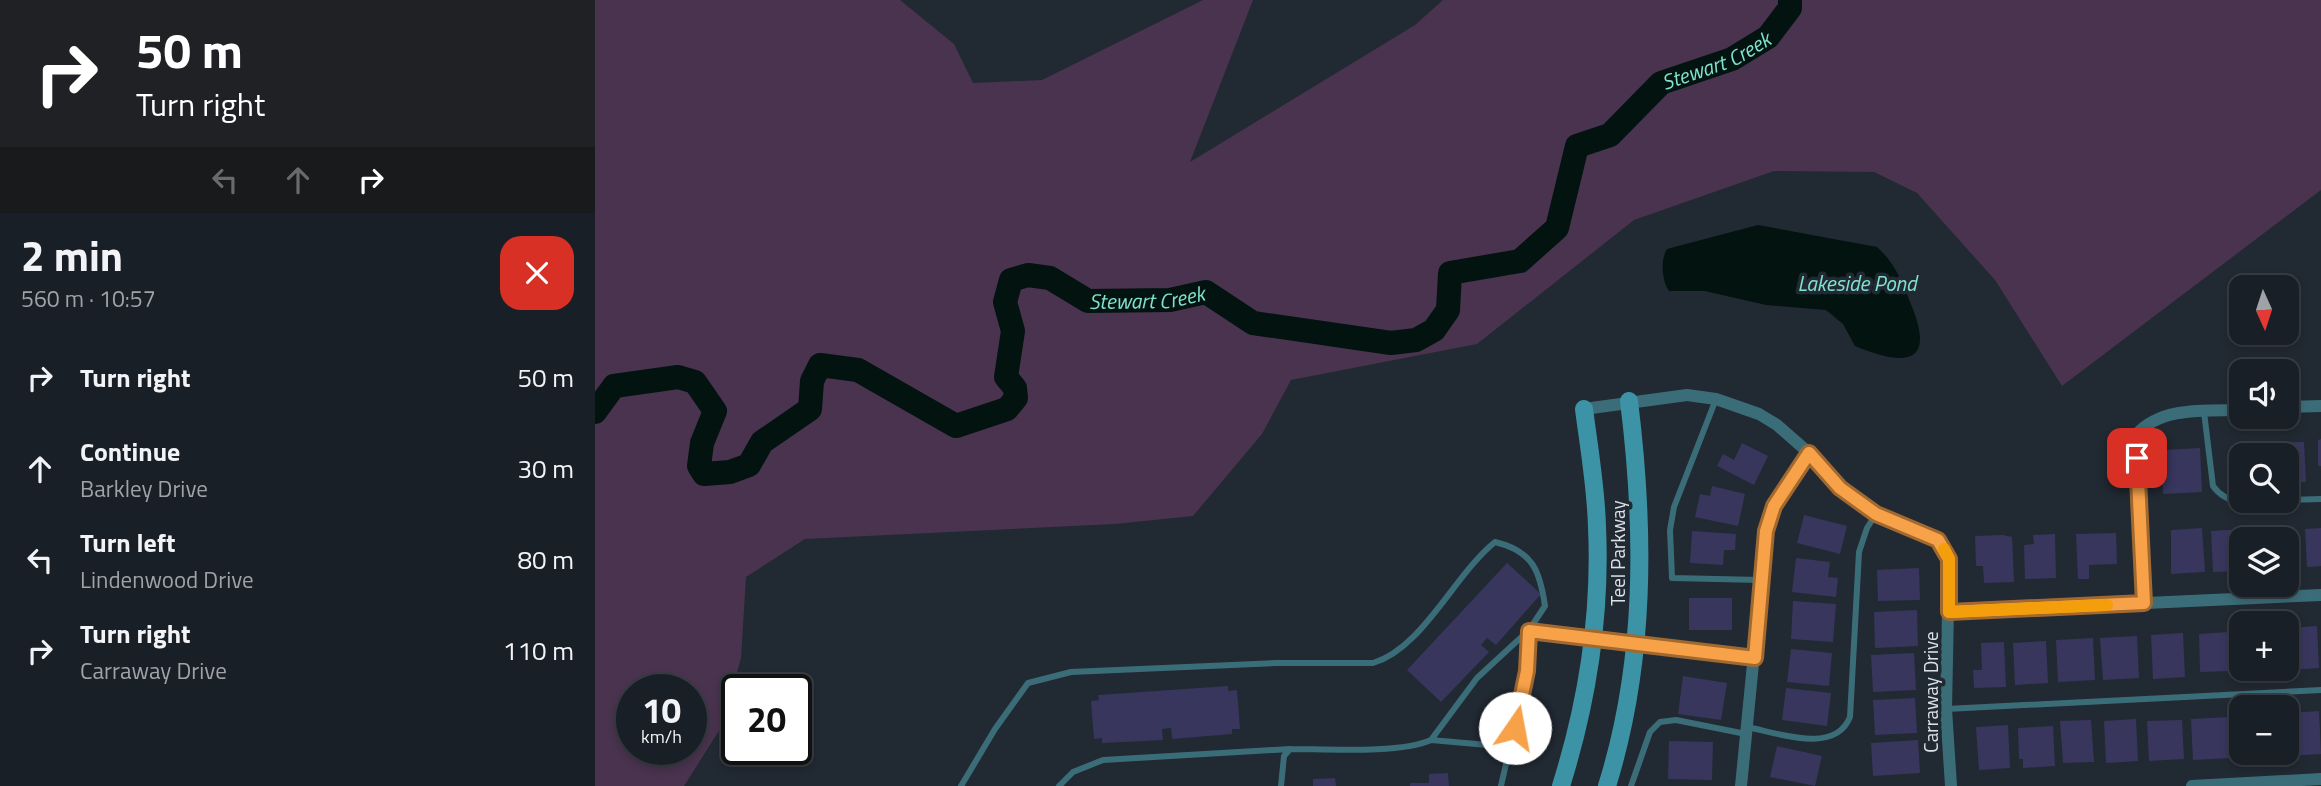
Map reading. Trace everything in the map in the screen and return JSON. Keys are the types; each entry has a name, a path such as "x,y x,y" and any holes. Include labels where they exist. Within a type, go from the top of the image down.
{"street":[{"name":"Carraway Drive","path":"1584,409 1687,395 1716,399 1768,419 1809,453 1840,488 1876,514 1938,540 1949,559 1946,709 1951,786"},
{"name":"Teel Parkway","path":"1607,786 1626,716 1635,642 1640,544 1637,471 1629,401"},
{"path":"2299,407 2321,406"},
{"name":"Teel Parkway","path":"1561,786 1578,730 1593,636 1597,527 1584,409"},
{"path":"2144,603 2136,435 2146,424 2166,415 2229,411"},
{"path":"1741,786 1766,531 1774,506 1809,453"},
{"path":"1949,612 2321,595"},
{"path":"1593,636 1755,658"},
{"path":"2192,786 2321,779"}],"lane":[{"path":"1716,399 1674,506 1670,530 1672,578 1763,580"},
{"path":"2204,412 2213,486 2220,496 2229,500"},
{"path":"2299,500 2321,499"},
{"path":"1631,786 1650,732 1660,722 1676,720 1815,738 1839,734 1850,716 1859,552 1867,528 1876,514"},
{"path":"961,786 995,729 1028,683 1071,673 1276,663 1373,663 1386,659 1407,643 1478,556 1495,542 1512,546 1526,556 1541,580 1545,607 1529,631 1477,678 1430,740 1421,745 1290,749 1103,760 1073,772 1059,786"},
{"path":"1529,631 1593,636"},
{"path":"1501,786 1527,671 1529,631"},
{"path":"1946,709 2321,690"},
{"path":"1430,740 1510,747"},
{"path":"1281,786 1284,756 1290,749"}],"shaded area":[{"path":"595,0 900,0 954,44 973,83 1042,80 1203,0 1253,0 1190,162 1415,25 1443,0 2321,0 2321,190 2062,386 1995,280 1917,193 1874,172 1774,171 1634,220 1477,344 1291,380 1262,434 1193,516 1115,524 805,539 746,577 741,658 737,674 721,674 721,728 707,750 707,674 616,674 616,765 697,765 684,786 595,786"}],"water":[{"name":"Lakeside Pond","path":"1758,225 1877,247 1901,279 1917,323 1920,338 1918,349 1912,356 1902,358 1873,353 1855,346 1843,324 1826,310 1766,305 1705,291 1669,291 1663,270 1667,249"}],"building":[{"path":"2321,439 2321,466 2318,466 2318,440"},
{"path":"2304,442 2306,482 2299,482 2299,443 2275,443"},
{"path":"1742,443 1768,456 1754,485 1717,466 1723,454 1734,460"},
{"path":"2200,448 2202,492 2163,494 2161,450"},
{"path":"1712,486 1745,494 1738,526 1695,517 1700,494 1710,496"},
{"path":"1804,515 1847,526 1840,554 1797,543"},
{"path":"2202,528 2205,572 2171,574 2171,530"},
{"path":"2321,528 2321,566 2307,567 2305,529"},
{"path":"2229,530 2229,571 2213,572 2211,531"},
{"path":"1692,531 1736,534 1735,550 1724,550 1723,565 1690,563"},
{"path":"2116,533 2117,564 2089,565 2089,579 2078,579 2076,534"},
{"path":"2055,534 2056,578 2025,579 2024,545 2034,544 2033,535"},
{"path":"1975,536 2012,537 2014,582 1984,583 1983,566 1976,566"},
{"path":"1796,558 1830,562 1828,577 1838,578 1836,597 1792,592"},
{"path":"1507,563 1541,594 1496,645 1487,638 1481,645 1489,652 1441,702 1407,670"},
{"path":"1919,568 1920,600 1878,601 1877,570"},
{"path":"1689,598 1732,598 1732,630 1689,630"},
{"path":"1793,601 1836,604 1833,642 1791,639"},
{"path":"1917,610 1918,646 1875,648 1874,612"},
{"path":"2317,626 2319,668 2299,669 2299,627"},
{"path":"2229,632 2229,671 2200,672 2199,634"},
{"path":"2183,633 2185,677 2153,679 2151,635"},
{"path":"2137,636 2139,678 2103,680 2100,638"},
{"path":"2093,638 2095,680 2058,682 2056,640"},
{"path":"2046,641 2048,683 2015,685 2013,643"},
{"path":"2004,642 2006,687 1974,688 1973,670 1982,670 1981,643"},
{"path":"1791,649 1832,653 1829,686 1787,682"},
{"path":"1914,653 1916,690 1873,692 1871,655"},
{"path":"1683,676 1727,683 1721,720 1678,714"},
{"path":"1228,686 1228,691 1237,690 1240,729 1232,729 1232,734 1172,739 1171,728 1162,729 1163,740 1102,743 1102,738 1094,739 1091,701 1099,700 1098,695"},
{"path":"1786,688 1831,693 1827,726 1782,720"},
{"path":"1915,698 1917,733 1875,735 1873,700"},
{"path":"2319,711 2321,754 2299,755 2299,712"},
{"path":"2229,717 2229,758 2193,760 2191,719"},
{"path":"2136,719 2138,761 2106,763 2104,721"},
{"path":"2091,720 2094,762 2063,763 2060,721"},
{"path":"2182,720 2184,759 2149,761 2147,721"},
{"path":"2008,725 2010,768 1979,770 1976,727"},
{"path":"2053,726 2055,766 2023,768 2023,759 2019,759 2018,728"},
{"path":"1918,740 1920,773 1873,776 1871,743"},
{"path":"1669,741 1713,742 1712,780 1668,779"},
{"path":"1777,746 1822,756 1815,786 1770,777"},
{"path":"1448,773 1449,786 1410,786 1410,783 1429,783 1429,774"},
{"path":"1335,778 1336,786 1313,786 1313,779"}],"waterway":[{"name":"Stewart Creek","path":"595,412 614,386 678,377 695,382 715,411 702,443 699,466 704,474 730,472 749,465 762,442 810,409 812,381 820,365 858,370 956,426 1007,409 1016,398 1015,388 1006,377 1013,331 1005,302 1011,280 1028,275 1050,278 1088,301 1170,300 1206,292 1253,323 1391,343 1416,340 1434,330 1448,310 1450,273 1520,261 1557,228 1577,146 1610,135 1661,83 1732,59 1768,37 1790,8 1790,0"}],"slow traffic":[{"path":"1944,549 1949,559 1949,612 2107,605"}],"route":[{"path":"1515,728 1527,671 1529,631 1593,636 1755,658 1766,531 1774,506 1809,453 1840,488 1876,514 1938,540 1949,559 1949,612 2144,603 2137,458"}]}
